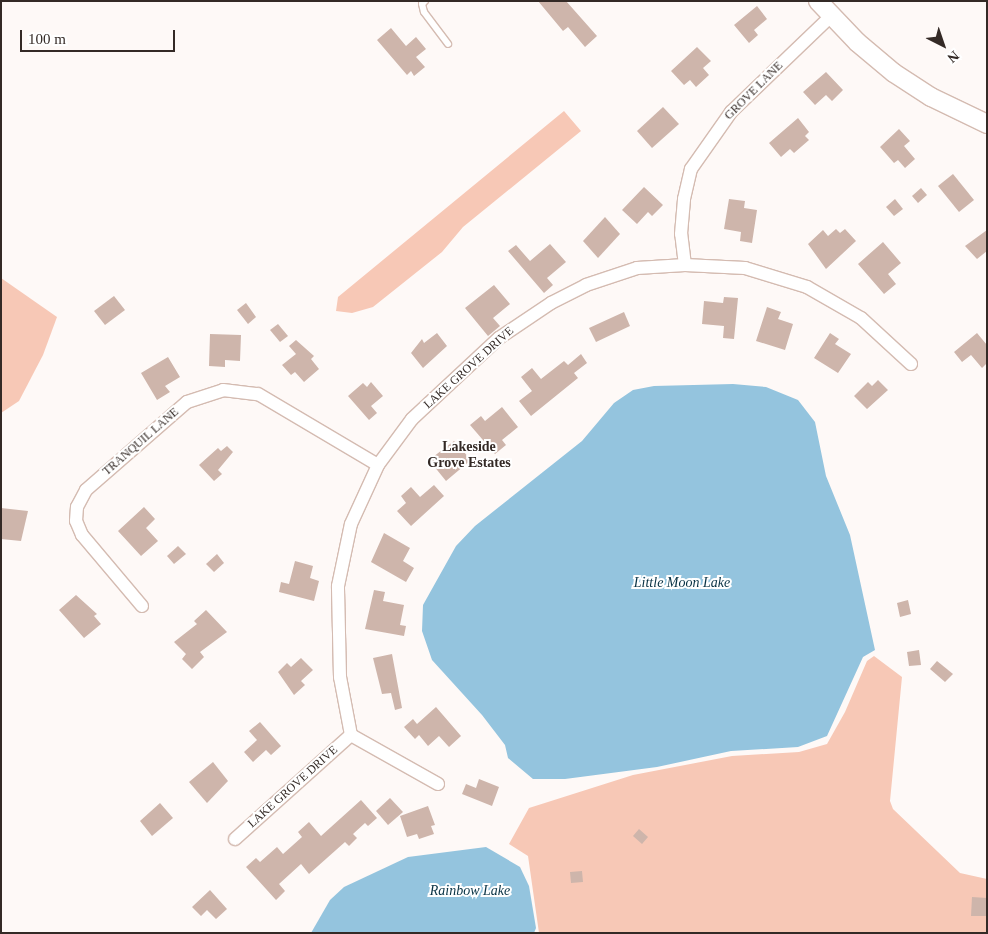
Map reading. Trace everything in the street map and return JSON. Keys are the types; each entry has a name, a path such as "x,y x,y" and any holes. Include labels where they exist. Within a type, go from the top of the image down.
{"street":[{"path":"818,1 866,50 903,80 987,124"},
{"name":"GROVE LANE","path":"685,265 681,234 684,199 691,168 731,112 832,16"},
{"name":"LAKE GROVE DRIVE","path":"235,839 351,735 340,677 338,586 351,524 378,465 412,419 499,338 551,303 586,285 638,268 685,265 745,268 808,287 860,318 911,364"},
{"name":"TRANQUIL LANE","path":"142,606 82,535 76,521 77,507 86,490 187,402 223,390 258,394 378,465"},
{"path":"351,735 438,784"}],"lane":[{"path":"425,1 422,4 424,12 448,44"}],"shaded area":[{"path":"564,111 581,131 463,227 442,252 373,307 352,313 336,311 338,297"},
{"path":"1,278 57,317 43,355 19,401 1,413"},
{"path":"874,656 902,677 890,801 893,809 960,873 987,879 987,933 539,933 528,856 509,844 529,808 633,775 732,756 799,752 827,744 845,712 867,661"}],"water":[{"name":"Little Moon Lake","path":"733,384 766,387 798,400 815,422 826,476 850,535 875,650 863,657 827,736 798,747 731,751 657,767 565,779 533,779 508,758 505,745 482,715 432,660 422,631 423,605 456,546 475,526 582,441 614,403 633,390 654,386"},
{"name":"Rainbow Lake","path":"486,847 520,867 529,886 536,928 534,933 311,933 330,900 344,887 408,857"}],"building":[{"path":"538,1 566,1 597,36 585,47 568,27 563,31"},
{"path":"757,6 767,19 754,30 758,35 749,43 734,25"},
{"path":"391,28 406,46 416,37 426,49 416,57 425,67 414,76 411,71 407,75 377,40"},
{"path":"697,47 711,61 703,68 709,75 696,87 690,80 684,85 671,71"},
{"path":"826,72 843,90 832,101 826,95 815,105 803,92"},
{"path":"663,107 679,124 652,148 637,131"},
{"path":"798,118 809,132 805,136 809,140 794,153 790,149 781,157 769,143"},
{"path":"899,129 910,141 904,146 915,159 905,168 898,160 894,163 880,147"},
{"path":"953,174 974,200 959,212 938,186"},
{"path":"644,187 663,205 652,216 648,212 637,224 622,210"},
{"path":"921,188 927,195 918,203 912,196"},
{"path":"729,199 745,201 744,208 757,210 752,243 740,241 741,232 724,229"},
{"path":"895,199 903,209 894,216 886,207"},
{"path":"605,217 620,234 598,258 583,241"},
{"path":"836,229 840,233 845,229 856,241 826,269 808,244 823,230 828,236"},
{"path":"987,230 987,251 977,259 965,246"},
{"path":"883,242 901,263 888,274 896,284 884,294 858,264"},
{"path":"550,244 566,262 547,278 553,285 544,293 508,251 516,245 530,261"},
{"path":"494,285 510,304 493,318 500,326 488,336 465,308"},
{"path":"114,296 125,310 105,325 94,311"},
{"path":"724,297 738,298 734,339 723,338 724,326 702,324 704,301 723,303"},
{"path":"246,303 256,317 248,324 237,310"},
{"path":"767,307 781,312 778,319 793,324 785,350 756,341"},
{"path":"624,312 630,326 596,342 589,328"},
{"path":"278,324 288,336 280,342 270,330"},
{"path":"437,333 447,346 423,368 411,353 422,339 424,343"},
{"path":"830,333 839,339 835,344 851,354 838,373 814,358"},
{"path":"977,333 987,345 987,363 982,368 971,355 962,362 954,352"},
{"path":"210,334 241,335 240,361 225,360 225,367 209,366"},
{"path":"296,340 314,356 311,359 319,369 304,382 295,372 291,375 282,365 296,354 289,346"},
{"path":"581,354 587,363 574,373 578,378 531,416 519,401 532,391 521,377 532,368 541,379 564,361 568,365"},
{"path":"168,357 180,377 165,386 170,392 157,400 141,373"},
{"path":"878,380 888,390 867,409 854,396 868,382 872,386"},
{"path":"371,382 383,396 371,406 377,413 369,420 348,396 363,383 367,387"},
{"path":"502,407 518,427 502,440 506,445 495,454 470,425 481,416 485,421"},
{"path":"454,441 471,460 446,481 429,460"},
{"path":"227,446 233,452 218,470 222,474 214,481 199,465 218,448 221,451"},
{"path":"434,485 444,496 411,526 397,511 406,503 401,496 411,487 420,497"},
{"path":"144,507 155,519 146,528 158,541 141,556 118,531"},
{"path":"1,508 28,511 21,541 1,539"},
{"path":"384,533 410,548 403,561 414,568 406,582 371,562"},
{"path":"178,546 186,554 174,564 167,556"},
{"path":"217,554 224,563 214,572 206,564"},
{"path":"295,561 313,566 310,578 319,581 314,601 279,592 281,582 289,584"},
{"path":"374,590 385,592 383,601 404,605 400,625 406,626 404,636 365,629"},
{"path":"76,595 97,614 94,616 101,624 84,638 59,610"},
{"path":"908,600 911,614 900,617 897,603"},
{"path":"206,610 227,632 200,652 204,657 192,669 182,659 186,654 174,642 197,624 194,621"},
{"path":"919,650 921,665 909,666 907,652"},
{"path":"392,654 402,708 395,710 391,693 382,694 373,658"},
{"path":"301,658 313,670 301,681 305,685 294,695 278,672 287,663 291,667"},
{"path":"937,661 953,674 945,682 930,669"},
{"path":"436,707 461,736 449,747 439,736 428,746 419,735 415,739 404,727 413,719 417,724"},
{"path":"260,722 281,746 271,755 266,750 253,762 244,752 257,740 249,731"},
{"path":"213,762 228,781 207,803 189,782"},
{"path":"479,779 499,787 492,806 462,794 466,784 476,788"},
{"path":"390,798 403,812 388,825 376,811"},
{"path":"361,800 377,818 368,826 365,823 353,834 357,838 349,846 345,842 309,874 301,864 279,884 285,891 276,900 246,867 256,858 260,862 277,847 283,854 302,837 298,832 309,822 321,836"},
{"path":"160,803 173,818 152,836 140,821"},
{"path":"428,806 435,825 431,826 434,834 419,839 417,834 407,837 400,816"},
{"path":"639,829 648,837 642,844 633,836"},
{"path":"582,871 583,882 571,883 570,872"},
{"path":"210,890 227,909 216,919 207,910 201,916 192,907"},
{"path":"972,897 987,898 986,916 971,916"}],"district":[{"name":"Lakeside Grove Estates","path":"469,456"}]}
